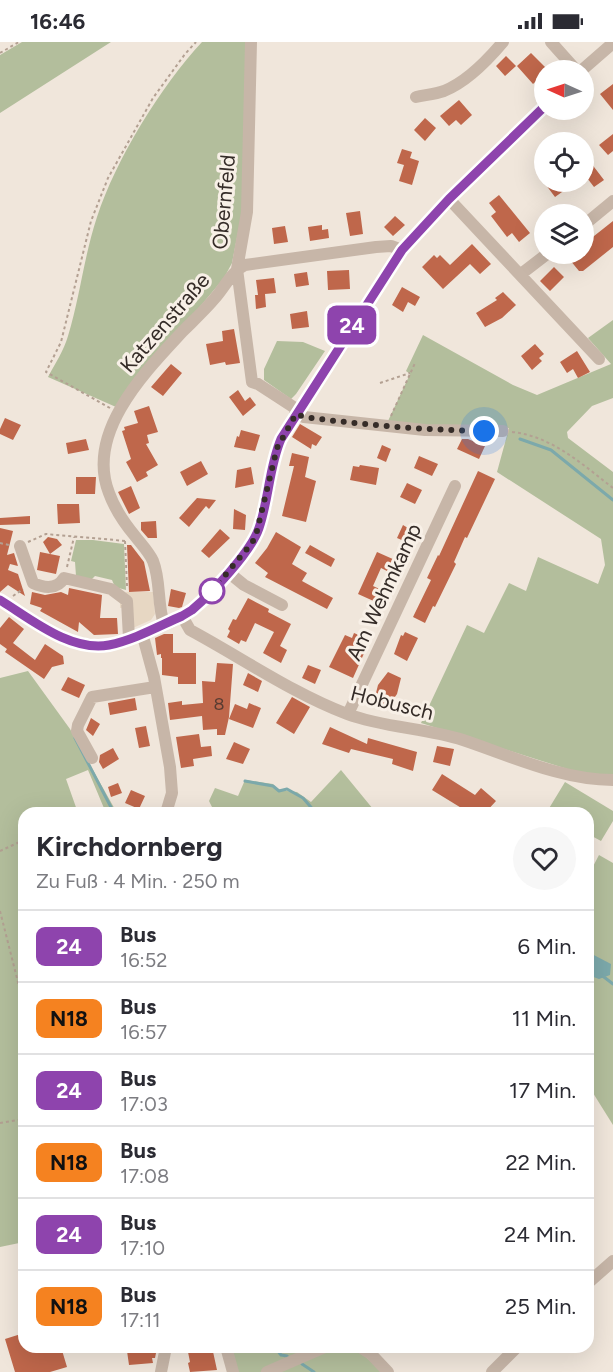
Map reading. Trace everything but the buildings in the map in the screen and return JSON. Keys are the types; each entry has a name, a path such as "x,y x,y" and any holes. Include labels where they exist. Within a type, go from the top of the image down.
{"street":[{"name":"Obernfeld","path":"251,42 247,212 237,269 252,382 297,412"},
{"path":"416,97 443,92 464,80 494,54 503,42"},
{"path":"551,42 567,60"},
{"path":"594,60 613,44"},
{"path":"0,600 53,632 75,642 106,645 164,624 182,616 201,603 252,543 256,535 277,448 297,412 402,250 449,199 534,117"},
{"path":"449,199 599,359"},
{"path":"594,217 613,201"},
{"name":"Katzenstraße","path":"164,624 159,610 153,562 130,540 109,493 104,463 108,434 114,420 144,373 216,297 237,269 245,265 376,247 391,246 402,250"},
{"path":"521,274 534,264"},
{"path":"297,412 304,417 386,427 503,431"},
{"name":"Am Wehmkamp","path":"348,714 455,486"},
{"path":"20,546 33,583 52,587 58,586 64,579 111,589 128,601 129,638"},
{"path":"228,572 244,585 282,604"},
{"name":"Hobusch","path":"182,616 190,630 316,700 348,714 393,727 459,739 591,780 613,780"},
{"path":"142,633 156,687 170,766 172,793 168,807"},
{"path":"92,758 77,731 92,697 156,687"},
{"path":"594,1277 613,1260"},
{"path":"161,1372 165,1353"},
{"path":"228,1353 233,1372"},
{"path":"267,1372 311,1353"},
{"path":"369,1353 388,1372"},
{"path":"492,1372 512,1353"}],"path":[{"path":"0,53 19,42"},
{"path":"111,414 110,408 103,403 46,372 61,342 91,221 108,178 153,98 196,42"},
{"path":"386,427 415,363"},
{"path":"380,383 410,373"},
{"path":"503,431 536,437 559,448 613,488"},
{"path":"20,546 46,534 130,540 128,601"},
{"path":"64,579 74,537"},
{"path":"0,851 18,843"},
{"path":"0,911 18,982"},
{"path":"0,1123 18,1120"}],"green space":[{"path":"22,42 111,42 0,113 0,55"},
{"path":"202,42 247,42 244,202 232,263 224,278 116,407 48,377 66,341 97,217 116,171 156,101"},
{"path":"613,320 613,398 592,406 567,432 568,438 613,472 613,776 580,773 421,723 467,625 484,633 509,583 526,591 538,557 598,584 605,565 601,539 497,472 509,428 420,427 388,421 410,374 406,371 423,335 513,385 537,395 611,364 588,338"},
{"path":"277,341 303,342 325,351 291,399 264,380 264,369"},
{"path":"76,540 124,544 126,590 115,587 112,580 95,576 91,580 76,576 75,562 71,561"},
{"path":"28,671 70,729 114,807 103,807 88,770 66,779 76,807 18,807 18,1243 0,1247 0,678"},
{"path":"341,770 371,807 212,807 209,801 215,788 238,796 245,780 273,784 277,790 297,792 311,802"},
{"path":"565,782 613,811 613,821 601,841 594,837 594,807 550,807"},
{"path":"599,855 613,863 613,1125 594,1095 594,865"},
{"path":"232,1353 361,1353 383,1372 238,1372"}],"shaded area":[{"path":"126,592 153,592 155,614 151,620 126,631 124,608 120,608 120,598"}],"water":[{"path":"594,955 611,964 610,975 599,979 594,977"}],"waterway":[{"path":"520,439 551,450 613,500"},
{"path":"75,738 111,807"},
{"path":"245,781 273,786 279,791 287,789 303,798 311,807"},
{"path":"600,974 613,984"},
{"path":"280,1353 288,1358"},
{"path":"302,1364 314,1372"}],"bus line":[{"name":"24","path":"0,600 60,636 95,646 116,643 182,616 201,603 252,543 260,527 277,448 281,439 393,263 414,235 437,211 534,117"}],"route":[{"path":"212,591 252,543 260,527 277,448 296,414 374,426 484,431"}]}
